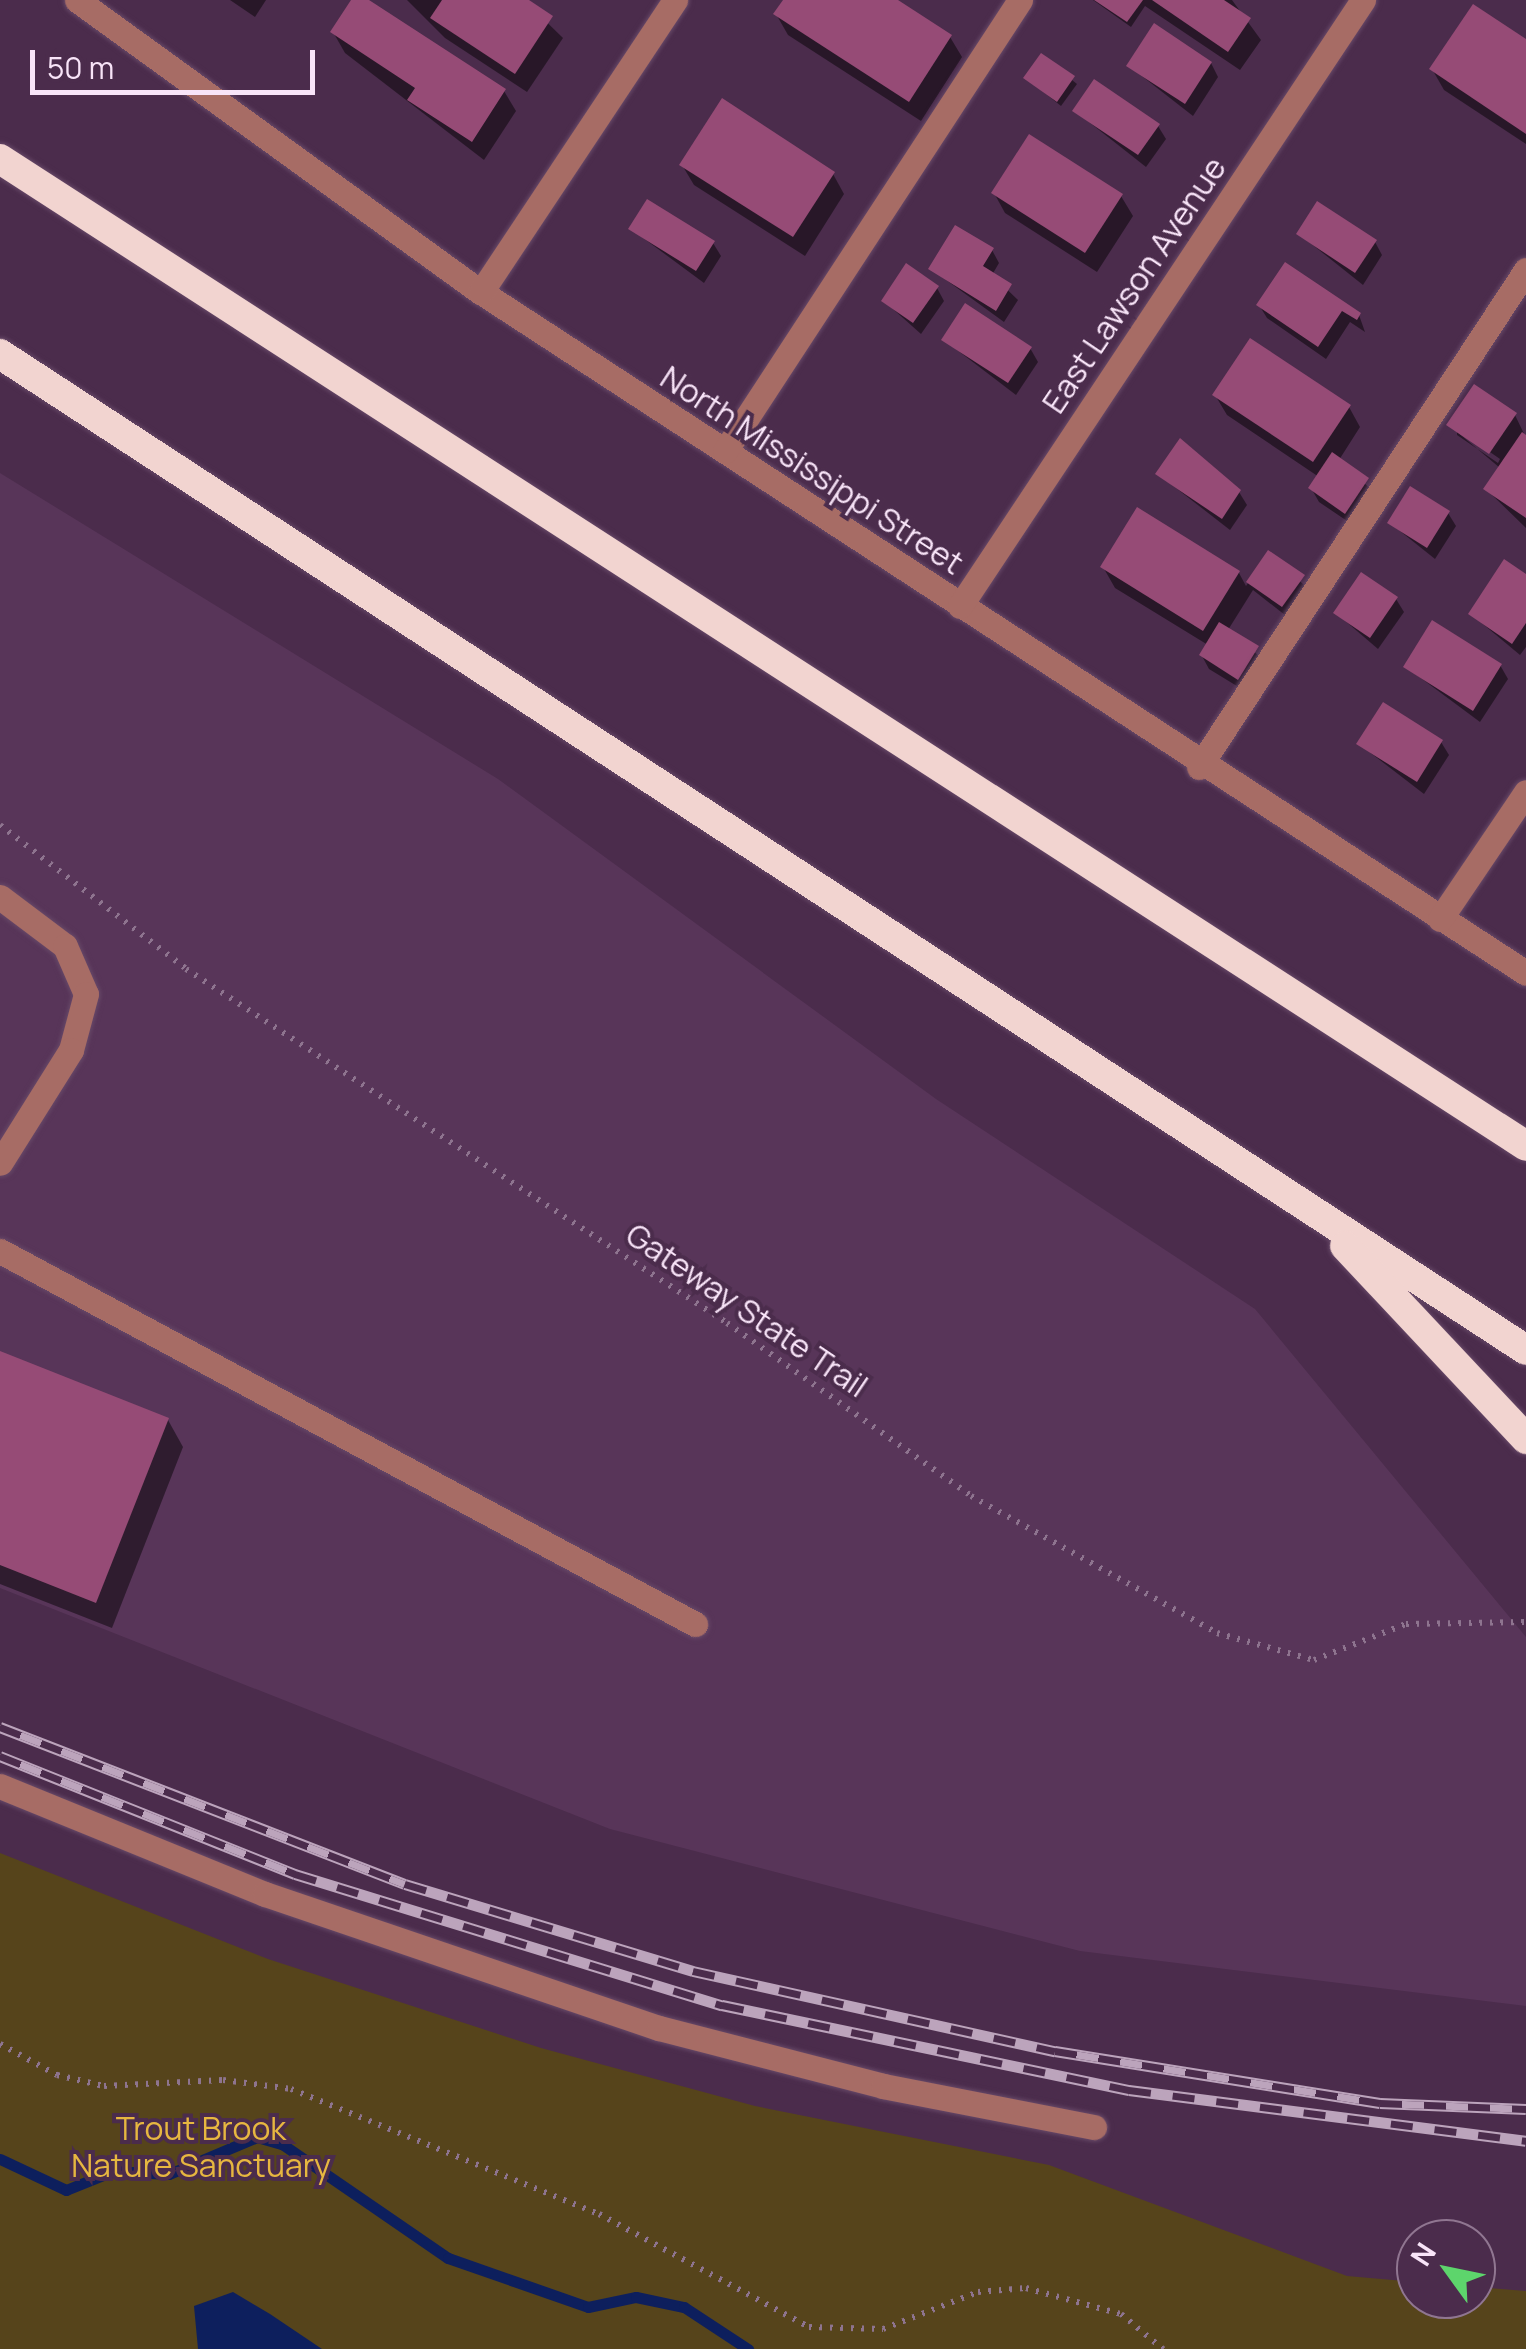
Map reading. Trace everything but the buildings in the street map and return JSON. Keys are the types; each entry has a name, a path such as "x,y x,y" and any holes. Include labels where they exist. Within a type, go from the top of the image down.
{"highway":[{"path":"0,134 173,270"},
{"path":"0,159 1526,1146"},
{"path":"0,354 1526,1350"},
{"path":"1312,1211 1526,1439"}],"street":[{"name":"North Mississippi Street","path":"77,0 482,292 1199,766 1526,974"},
{"path":"482,292 675,0"},
{"path":"725,450 1020,0"},
{"name":"East Lawson Avenue","path":"960,606 1363,0"},
{"path":"1199,766 1526,270"},
{"path":"1440,919 1526,792"},
{"path":"0,897 66,946 86,994 72,1050 4,1147"},
{"path":"0,1251 695,1624"},
{"path":"0,1786 264,1894 659,2028 883,2086 1094,2127"}],"path":[{"name":"Gateway State Trail","path":"0,825 186,969 727,1323 971,1496 1216,1634 1314,1660 1406,1624 1526,1622"},
{"path":"0,2044 57,2075 104,2086 223,2080 291,2089 600,2214 809,2327 883,2329 978,2292 1026,2288 1121,2314 1164,2349"}],"shaded area":[{"path":"0,473 498,779 936,1099 1255,1309 1526,1637 1526,2006 1080,1951 610,1829 0,1588"},
{"path":"233,2292 322,2349 198,2349 194,2306"}],"green space":[{"name":"Trout Brook Nature Sanctuary","path":"0,1853 268,1959 541,2048 755,2106 1049,2165 1347,2276 1396,2280 1396,2319 1496,2319 1496,2289 1526,2291 1526,2349 0,2349"}],"waterway":[{"path":"0,2159 66,2190 113,2171 169,2174 257,2137 282,2144 448,2258 588,2307 636,2297 684,2307 748,2349"}],"railway":[{"path":"0,1727 405,1884 693,1971 1055,2051 1380,2103 1526,2109"},
{"path":"0,1756 295,1874 722,2005 1129,2090 1526,2141"}]}
